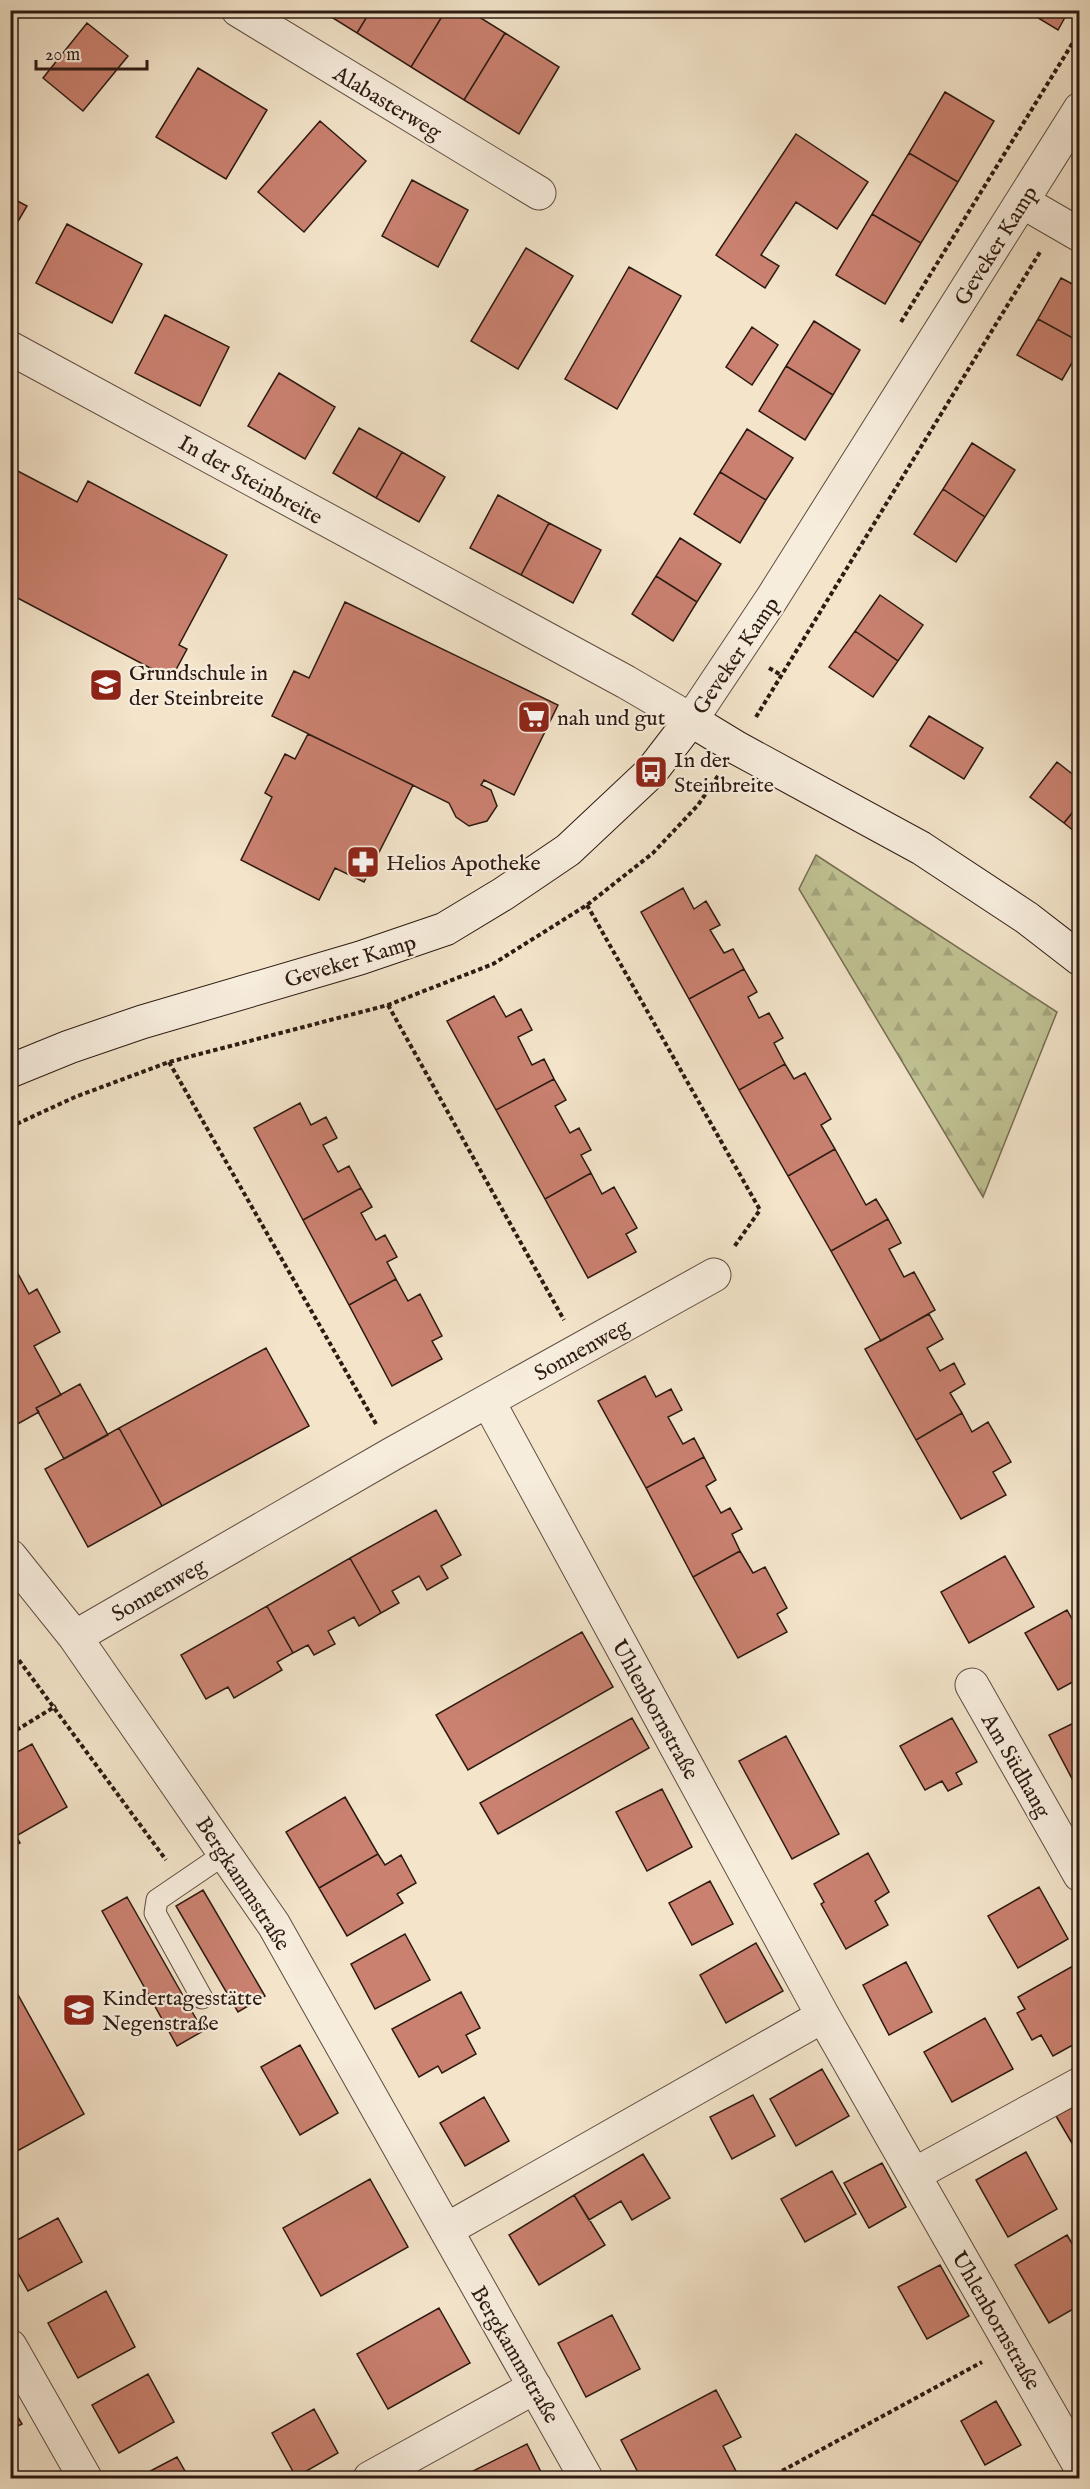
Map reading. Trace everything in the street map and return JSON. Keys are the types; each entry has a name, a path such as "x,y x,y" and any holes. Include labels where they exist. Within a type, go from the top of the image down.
{"street":[{"name":"Alabasterweg","path":"238,10 538,193"},
{"name":"Geveker Kamp","path":"10,1071 69,1047 142,1022 360,958 445,929 503,894 568,850 651,772 691,720 771,600 1080,109"},
{"path":"1023,202 1080,235"},
{"name":"In der Steinbreite","path":"10,348 626,682 737,748 921,848 1027,918 1080,958"},
{"name":"Sonnenweg","path":"75,1637 392,1454 714,1275"},
{"name":"Uhlenbornstraße","path":"488,1401 823,2016 1080,2466"},
{"name":"Bergkammstraße","path":"10,1556 75,1637 274,1924 586,2478"},
{"name":"Am Südhang","path":"972,1685 1080,1875"},
{"path":"446,2230 823,2016"},
{"path":"915,2174 1080,2084"},
{"path":"10,2346 85,2478"},
{"path":"370,2478 535,2387"}],"lane":[{"path":"201,1998 155,1913 157,1900 219,1843"}],"path":[{"path":"898,326 1080,31"},
{"path":"587,905 760,1210 714,1275"},
{"path":"388,1005 580,1349"},
{"path":"170,1062 392,1454"},
{"path":"10,1648 56,1707 168,1862 219,1843"},
{"path":"10,1734 56,1707"},
{"path":"769,2478 1012,2345"}],"green space":[{"path":"816,855 1057,1012 983,1197 799,889"}],"building":[{"path":"320,10 371,10 357,33"},
{"path":"371,10 446,10 411,67 357,33"},
{"path":"446,10 468,10 505,33 464,100 411,67"},
{"path":"1025,10 1069,10 1058,30"},
{"path":"87,23 128,56 83,111 43,78"},
{"path":"505,33 559,67 519,134 464,100"},
{"path":"198,68 267,110 226,179 156,137"},
{"path":"945,92 994,121 958,182 909,153"},
{"path":"320,121 366,161 304,232 258,192"},
{"path":"796,134 868,182 837,229 796,202 761,255 779,266 765,288 716,255"},
{"path":"909,153 958,182 921,243 872,214"},
{"path":"412,180 468,210 438,267 382,236"},
{"path":"10,197 27,206 10,235"},
{"path":"872,214 921,243 885,304 836,275"},
{"path":"67,224 142,264 112,323 36,283"},
{"path":"526,248 573,276 518,369 471,341"},
{"path":"629,267 681,296 617,409 565,379"},
{"path":"1061,278 1080,288 1080,342 1038,319"},
{"path":"165,315 229,347 200,406 135,373"},
{"path":"1038,319 1080,342 1080,349 1062,380 1017,355"},
{"path":"814,321 860,350 833,395 786,366"},
{"path":"752,327 778,345 752,385 726,367"},
{"path":"786,366 833,395 805,440 759,411"},
{"path":"279,373 335,407 305,459 248,426"},
{"path":"359,428 402,452 376,498 333,473"},
{"path":"747,429 793,458 766,500 720,472"},
{"path":"972,443 1015,470 985,517 943,489"},
{"path":"402,452 445,477 419,522 376,498"},
{"path":"10,467 77,502 88,481 227,555 179,645 187,649 171,679 10,594"},
{"path":"720,472 766,500 740,543 694,514"},
{"path":"943,489 985,517 956,562 914,534"},
{"path":"498,495 549,523 521,575 470,548"},
{"path":"549,523 601,550 573,603 521,575"},
{"path":"680,538 721,564 697,602 656,576"},
{"path":"656,576 697,602 673,641 632,614"},
{"path":"880,595 923,625 898,661 855,631"},
{"path":"345,602 558,705 514,795 484,780 481,785 491,790 497,806 487,821 469,826 456,817 449,803 272,716 294,671 309,678"},
{"path":"855,631 898,661 873,697 829,667"},
{"path":"929,716 983,748 964,779 910,746"},
{"path":"308,734 413,785 364,882 335,868 319,900 241,860 272,797 265,793 285,754 295,759"},
{"path":"1057,762 1080,780 1080,803 1064,823 1030,797"},
{"path":"1080,803 1080,836 1064,823"},
{"path":"683,888 694,909 706,901 720,925 710,930 724,953 733,949 744,969 689,999 641,912"},
{"path":"744,969 757,992 748,997 759,1018 769,1013 783,1038 774,1043 785,1064 739,1090 689,999"},
{"path":"494,996 506,1017 521,1009 532,1030 518,1037 532,1065 544,1059 554,1079 496,1110 447,1021"},
{"path":"785,1064 794,1079 805,1073 831,1119 821,1125 835,1149 788,1176 739,1090"},
{"path":"554,1079 566,1100 555,1106 570,1133 579,1128 591,1150 581,1155 591,1173 545,1199 496,1110"},
{"path":"300,1103 311,1125 326,1117 337,1138 323,1145 338,1172 349,1166 361,1188 303,1220 254,1128"},
{"path":"835,1149 866,1205 876,1199 888,1219 831,1251 788,1176"},
{"path":"591,1173 602,1194 614,1187 637,1228 626,1234 636,1252 588,1278 545,1199"},
{"path":"361,1188 372,1207 361,1213 376,1240 385,1235 397,1257 387,1262 396,1279 349,1305 303,1220"},
{"path":"888,1219 901,1243 889,1249 904,1277 914,1272 935,1310 881,1341 831,1251"},
{"path":"10,1259 29,1294 37,1289 60,1332 34,1346 61,1395 36,1408 39,1412 14,1426 10,1420"},
{"path":"396,1279 408,1301 420,1294 442,1336 432,1341 442,1359 392,1386 349,1305"},
{"path":"929,1314 943,1339 927,1348 940,1371 954,1363 965,1384 950,1393 962,1413 916,1440 865,1349"},
{"path":"266,1348 309,1426 162,1506 119,1428"},
{"path":"645,1376 656,1397 671,1389 682,1410 668,1417 683,1444 694,1438 704,1457 646,1488 598,1401"},
{"path":"80,1384 108,1435 64,1459 36,1408"},
{"path":"962,1413 972,1432 988,1422 1011,1462 993,1472 1006,1495 961,1519 916,1440"},
{"path":"119,1428 162,1506 88,1547 45,1469"},
{"path":"704,1457 716,1480 706,1486 721,1513 730,1508 742,1529 732,1534 740,1551 693,1577 646,1488"},
{"path":"436,1510 461,1555 441,1566 448,1578 427,1590 419,1576 392,1591 399,1603 381,1613 350,1558"},
{"path":"740,1551 753,1573 765,1567 787,1608 777,1614 787,1632 738,1658 693,1577"},
{"path":"1005,1556 1034,1607 969,1643 941,1592"},
{"path":"350,1558 381,1613 359,1626 354,1617 328,1631 335,1644 314,1655 308,1645 293,1653 267,1606"},
{"path":"267,1606 293,1653 277,1662 282,1670 234,1698 228,1687 206,1699 181,1655"},
{"path":"1067,1610 1080,1633 1080,1678 1058,1690 1025,1633"},
{"path":"582,1632 613,1687 468,1770 436,1715"},
{"path":"632,1718 649,1748 498,1834 480,1803"},
{"path":"952,1718 977,1762 956,1773 962,1784 948,1791 942,1781 925,1790 900,1746"},
{"path":"1080,1720 1080,1789 1078,1790 1049,1735"},
{"path":"786,1736 839,1834 792,1859 739,1761"},
{"path":"32,1744 67,1807 16,1836 20,1843 10,1848 10,1756"},
{"path":"662,1789 692,1847 647,1871 616,1812"},
{"path":"345,1797 378,1854 319,1888 286,1832"},
{"path":"868,1853 889,1892 875,1901 888,1925 846,1949 821,1904 824,1902 814,1884"},
{"path":"378,1854 385,1865 401,1855 416,1883 397,1894 403,1903 347,1936 319,1888"},
{"path":"710,1881 733,1924 692,1945 669,1903"},
{"path":"1039,1887 1068,1939 1018,1968 988,1916"},
{"path":"203,1890 265,1996 238,2012 176,1906"},
{"path":"127,1897 203,2031 177,2046 102,1911"},
{"path":"405,1934 430,1980 375,2009 351,1964"},
{"path":"756,1943 783,1991 726,2023 700,1975"},
{"path":"906,1962 932,2012 889,2035 863,1985"},
{"path":"1080,1962 1080,2041 1053,2056 1041,2035 1032,2040 1017,2013 1025,2009 1018,1997"},
{"path":"12,1984 84,2114 10,2155 10,1985"},
{"path":"461,1992 480,2028 466,2035 476,2054 442,2073 438,2066 419,2077 392,2029"},
{"path":"985,2018 1013,2069 952,2102 924,2052"},
{"path":"300,2045 338,2113 300,2135 261,2067"},
{"path":"822,2069 849,2116 796,2146 770,2099"},
{"path":"753,2095 775,2136 732,2159 710,2117"},
{"path":"484,2097 509,2141 465,2166 440,2123"},
{"path":"1080,2103 1080,2154 1079,2155 1056,2116"},
{"path":"1026,2152 1057,2209 1008,2237 976,2180"},
{"path":"643,2154 670,2198 632,2220 621,2201 589,2220 574,2195"},
{"path":"882,2163 906,2207 869,2228 844,2183"},
{"path":"832,2171 856,2214 805,2242 781,2199"},
{"path":"370,2179 408,2247 321,2296 283,2228"},
{"path":"574,2195 605,2245 539,2285 509,2235"},
{"path":"58,2218 82,2262 28,2291 10,2259 10,2244"},
{"path":"1067,2235 1080,2257 1080,2305 1049,2323 1015,2265"},
{"path":"940,2265 969,2316 927,2339 898,2287"},
{"path":"106,2291 135,2347 78,2378 48,2323"},
{"path":"439,2308 470,2363 388,2409 357,2354"},
{"path":"612,2315 640,2369 586,2397 558,2343"},
{"path":"148,2374 174,2422 119,2453 92,2405"},
{"path":"716,2390 741,2437 723,2446 738,2475 731,2478 685,2478 684,2475 678,2478 641,2478 621,2440"},
{"path":"996,2401 1021,2445 985,2465 961,2421"},
{"path":"10,2404 22,2424 10,2430"},
{"path":"314,2409 338,2453 296,2477 272,2433"},
{"path":"527,2444 544,2478 475,2478 471,2472"},
{"path":"177,2457 189,2478 137,2478"}],"place":[{"name":"Grundschule in der Steinbreite","path":"106,685"},
{"name":"nah und gut","path":"534,717"},
{"name":"In der Steinbreite","path":"651,772"},
{"name":"Helios Apotheke","path":"363,862"},
{"name":"Kindertagesstätte Negenstraße","path":"79,2010"}]}
